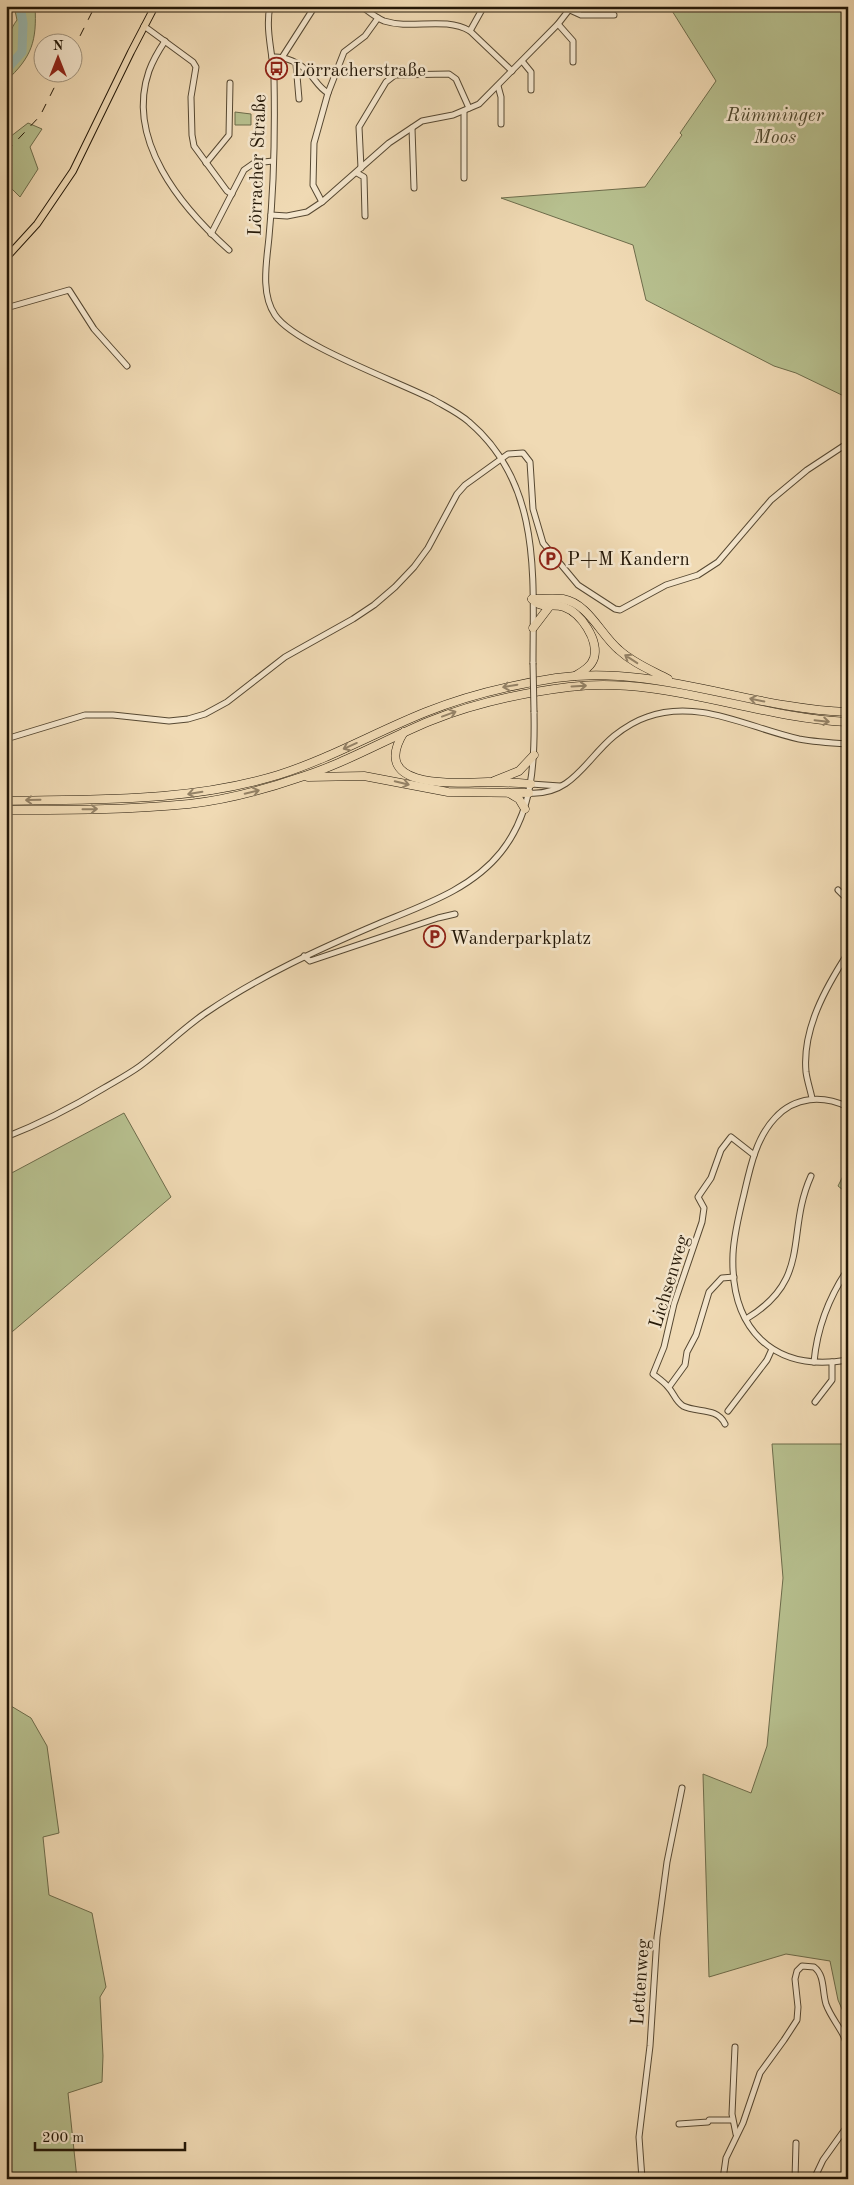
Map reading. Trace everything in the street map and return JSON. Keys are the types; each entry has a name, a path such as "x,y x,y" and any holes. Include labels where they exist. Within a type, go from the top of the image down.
{"highway":[{"path":"532,599 539,605 564,607 580,618 593,642 595,652 592,663 575,676"},
{"path":"532,599 562,599 575,604 588,614 618,650 631,660 674,682"},
{"path":"533,628 549,607"},
{"path":"6,801 156,797 233,786 278,774 318,760 462,698 491,690 575,676 622,676 674,682 784,706 848,712"},
{"path":"6,810 108,809 190,804 236,796 301,777 404,732 493,700 572,687 597,686 674,692 789,717 848,722"},
{"path":"404,732 396,745 394,758 396,764 404,773 431,781 448,783 490,782 530,788"},
{"path":"490,782 519,771 534,755"},
{"path":"301,777 364,776 448,792 507,792 530,788"},
{"path":"507,792 519,799 525,809"}],"main road":[{"path":"6,258 38,224 60,194 155,6"}],"street":[{"name":"Lörracher Straße","path":"6,1137 64,1112 139,1067 179,1032 207,1012 304,956 438,898 463,885 485,869 501,853 518,826 525,809 530,788 534,755 532,599 529,535 526,513 517,487 501,459 486,439 467,420 412,389 303,338 281,322 275,315 269,300 266,265 271,215 274,78 268,24 270,6"},
{"path":"283,56 315,6"},
{"path":"361,6 385,21 404,24 454,25 470,31 512,71"},
{"path":"470,31 484,6"},
{"path":"271,215 307,212 357,173 389,143 422,121 479,104 558,24 571,8 581,15 614,15"},
{"path":"322,202 313,185 314,143 328,93 344,52 365,36 378,18"},
{"path":"558,24 573,41 573,62"},
{"path":"144,26 193,62 196,67 190,97 194,146 227,191 232,194"},
{"path":"165,41 149,72 145,89 144,115 148,137 158,163 186,205 211,234 229,250"},
{"path":"272,57 283,56 308,71 319,87 328,93"},
{"path":"522,61 531,72 531,90"},
{"path":"296,64 299,99"},
{"path":"361,168 359,134 362,120 386,82 395,74 448,74 456,80 466,109 464,178"},
{"path":"206,163 229,135 230,83"},
{"path":"498,86 501,97 501,124"},
{"path":"412,128 414,188"},
{"path":"211,234 244,170 254,163 272,161"},
{"path":"357,173 364,177 365,216"},
{"path":"6,308 69,290 94,329 126,366"},
{"path":"6,739 85,715 113,715 151,721 188,719 204,714 227,702 286,657 353,619 395,588 428,548 457,494 472,480 512,452 523,454 527,457 531,469 534,510 543,543 578,585 615,609 620,610 666,585 698,575 718,562 771,500 807,470 848,443"},
{"path":"530,788 542,794 561,786 574,778 614,736 646,718 667,712 698,711 798,738 848,744"},
{"path":"530,788 561,786"},
{"path":"838,890 848,900"},
{"path":"304,956 310,961 455,914"},
{"path":"812,1098 806,1071 806,1057 813,1022 820,1003 848,953"},
{"path":"848,1107 826,1098 812,1098 797,1102 776,1117 768,1127 754,1155 735,1236 734,1276 739,1305 746,1319 756,1335 772,1349 787,1358 814,1362 848,1360"},
{"name":"Lichsenweg","path":"669,1387 654,1374 664,1347 674,1304 702,1222 704,1208 698,1197 710,1178 720,1150 731,1137 754,1155"},
{"path":"746,1319 772,1300 783,1286 790,1270 804,1191 811,1176"},
{"path":"814,1362 818,1332 825,1313 848,1269"},
{"path":"725,1424 721,1418 707,1410 682,1405 676,1400 669,1387 685,1365 687,1352 696,1335 709,1292 722,1278 734,1276"},
{"path":"728,1411 768,1360 772,1349"},
{"path":"815,1402 832,1380 832,1362"},
{"name":"Lettenweg","path":"642,2179 639,2137 650,2046 657,1937 667,1862 682,1788"},
{"path":"723,2179 726,2158 745,2117 760,2072 797,2020 798,2007 795,1979 797,1971 802,1966 811,1966 820,1973 826,2002 844,2034 848,2051"},
{"path":"734,2047 732,2120 736,2134"},
{"path":"848,2057 846,2082 848,2092"},
{"path":"679,2124 708,2122 709,2120 732,2120"},
{"path":"814,2179 822,2160 848,2125"},
{"path":"794,2179 796,2144"}],"green space":[{"path":"14,6 35,6 35,29 35,32 32,32 31,48 22,64 6,81 8,41 17,20"},
{"name":"Rümminger Moos","path":"669,6 848,6 848,398 796,373 774,366 646,300 633,245 501,198 645,187 682,135 680,133 716,81"},
{"path":"235,112 251,114 251,125 235,125"},
{"path":"28,123 42,129 30,147 38,169 20,197 6,183 6,140"},
{"path":"124,1113 171,1197 6,1337 6,1176"},
{"path":"845,1172 848,1173 848,1194 838,1186"},
{"path":"772,1444 848,1444 848,2023 838,2000 830,1961 786,1954 709,1977 703,1774 751,1793 767,1746 783,1578"},
{"path":"6,1703 31,1718 47,1746 59,1833 43,1837 49,1895 92,1913 106,1987 100,1997 103,2056 102,2082 68,2093 77,2179 6,2179"}],"waterway":[{"path":"6,70 22,52 23,23 20,6"}],"railway":[{"path":"82,32 95,6"},
{"path":"6,152 40,116 57,82"}],"place":[{"name":"Lörracherstraße","path":"277,69"},
{"name":"P+M Kandern","path":"551,558"},
{"name":"Wanderparkplatz","path":"434,937"}]}
